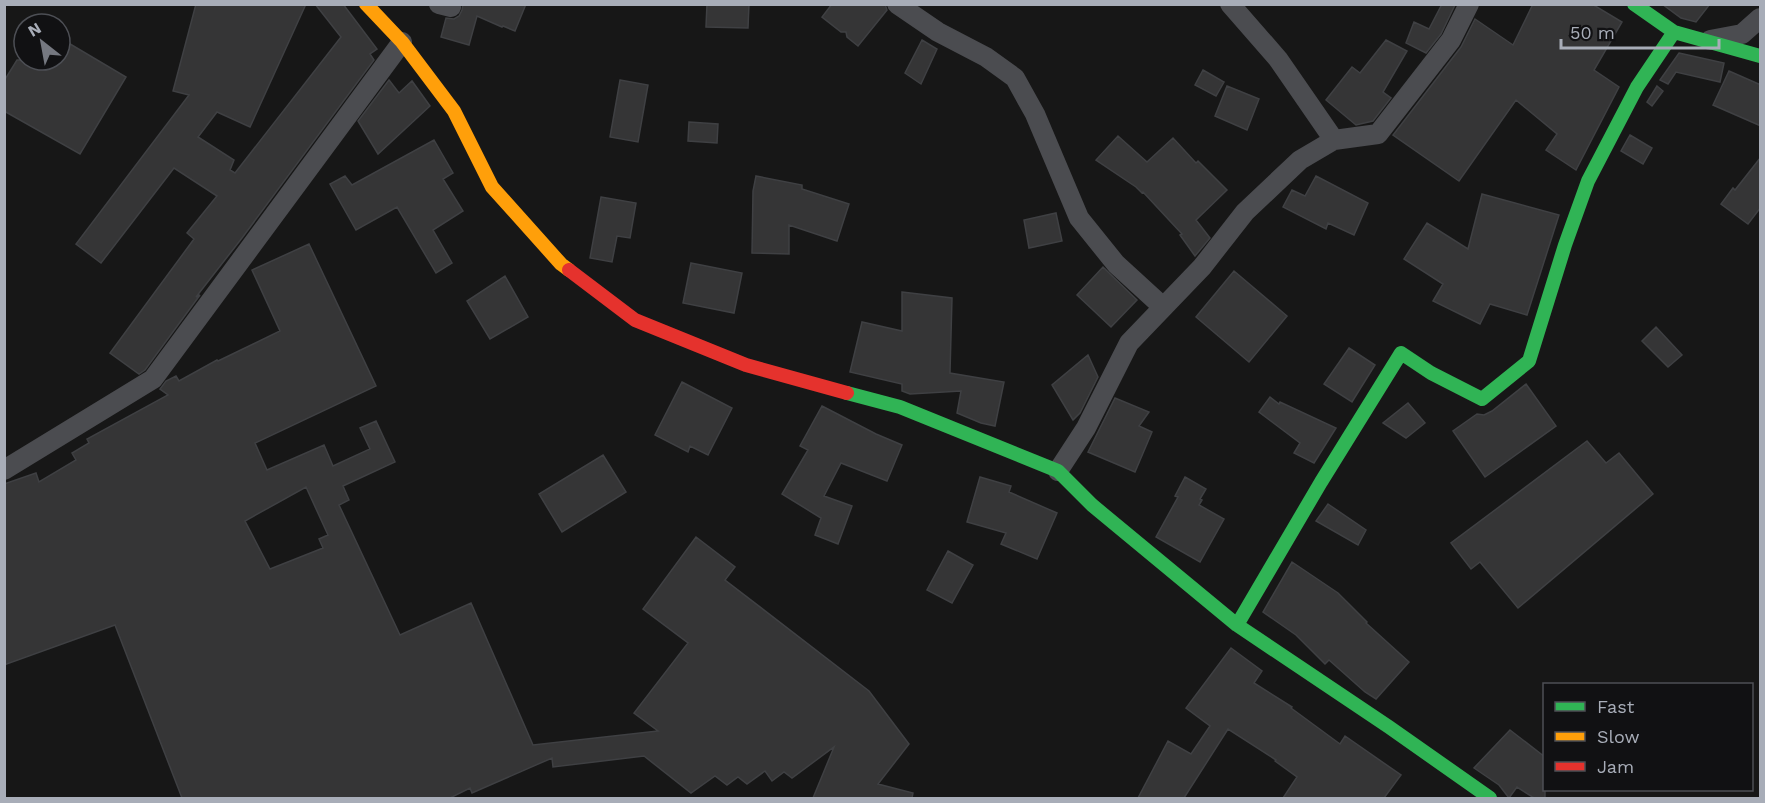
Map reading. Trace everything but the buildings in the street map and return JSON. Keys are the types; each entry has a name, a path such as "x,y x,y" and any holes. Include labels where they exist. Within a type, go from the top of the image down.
{"street":[{"path":"366,4 402,42 454,111 492,187 561,264 635,320 746,365 900,407 1058,471 1092,505 1237,624 1490,798"},
{"path":"897,4 938,32 986,57 1015,78 1035,114 1079,219 1116,264 1163,307"},
{"path":"1230,4 1278,60 1334,140"},
{"path":"1058,471 1086,428 1129,343 1202,267 1245,212 1300,160 1334,140 1378,134 1451,40 1469,4"},
{"path":"1634,4 1674,32 1761,56"},
{"path":"1708,41 1742,34 1761,18"},
{"path":"1237,624 1401,353 1431,373 1482,399 1528,362 1588,181 1637,87 1674,32"},
{"path":"4,470 153,379 402,42"}],"traffic: fast":[{"path":"1634,4 1674,32 1760,56"},
{"path":"1237,625 1321,482 1401,353 1431,373 1482,399 1529,361 1565,245 1588,181 1637,87 1674,32"},
{"path":"847,393 900,407 1058,471 1092,505 1237,625 1490,798"}],"traffic: slow":[{"path":"366,4 402,42 454,111 492,187 569,270"}],"traffic: jam":[{"path":"569,270 635,320 746,365 847,393"}]}
